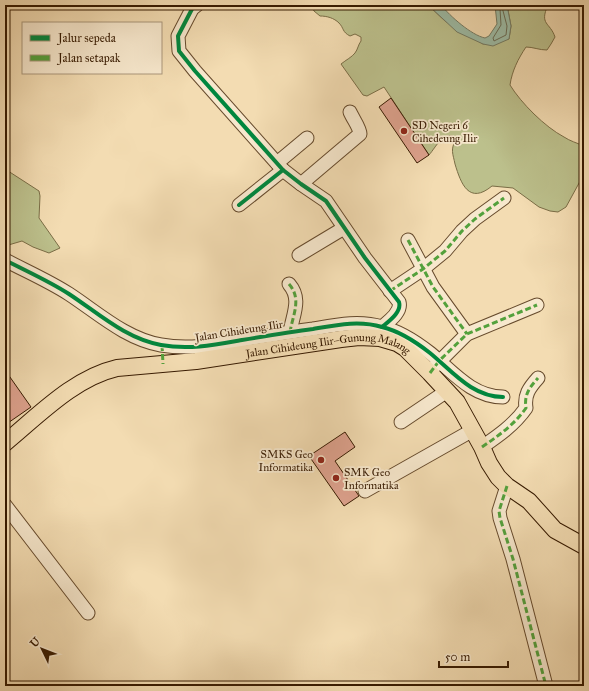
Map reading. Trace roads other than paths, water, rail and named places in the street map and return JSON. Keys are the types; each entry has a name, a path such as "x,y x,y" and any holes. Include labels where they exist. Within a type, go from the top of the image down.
{"main road":[{"name":"Jalan Cihideung Ilir–Gunung Malang","path":"5,443 62,396 89,378 108,370 196,361 341,338 380,338 397,343 435,366 447,391 456,402 473,430 505,490 529,501 555,530 583,544"}],"street":[{"path":"196,5 192,9 178,36 179,51 280,166 301,184 326,201 344,228 399,302 399,310 382,327"},
{"path":"301,184 360,134 360,130 350,112"},
{"path":"239,205 307,138"},
{"path":"390,291 423,269 445,251 462,231 475,219 504,198"},
{"path":"299,255 344,228"},
{"path":"408,240 433,287 467,334"},
{"name":"Jalan Cihideung Ilir","path":"5,260 69,294 100,317 134,336 162,345 201,347 290,332 360,323 382,327 396,332 413,341 435,366 483,394 503,397"},
{"path":"289,284 295,290 297,297 290,332"},
{"path":"435,366 467,334 537,305"},
{"path":"162,345 163,364"},
{"path":"482,447 496,438 523,412 526,408 525,400 528,391 538,378"},
{"path":"401,422 447,391"},
{"path":"365,491 473,430"},
{"path":"505,490 499,511 546,686"},
{"path":"5,505 88,613"}],"water":[{"path":"428,5 441,5 467,29 485,38 489,36 497,24 495,5 507,5 511,26 509,39 493,46 483,44 457,32"}],"place":[{"name":"SD Negeri 6 Cihedeung Ilir","path":"404,131"},
{"name":"SMKS Geo Informatika","path":"321,460"},
{"name":"SMK Geo Informatika","path":"336,478"}]}
